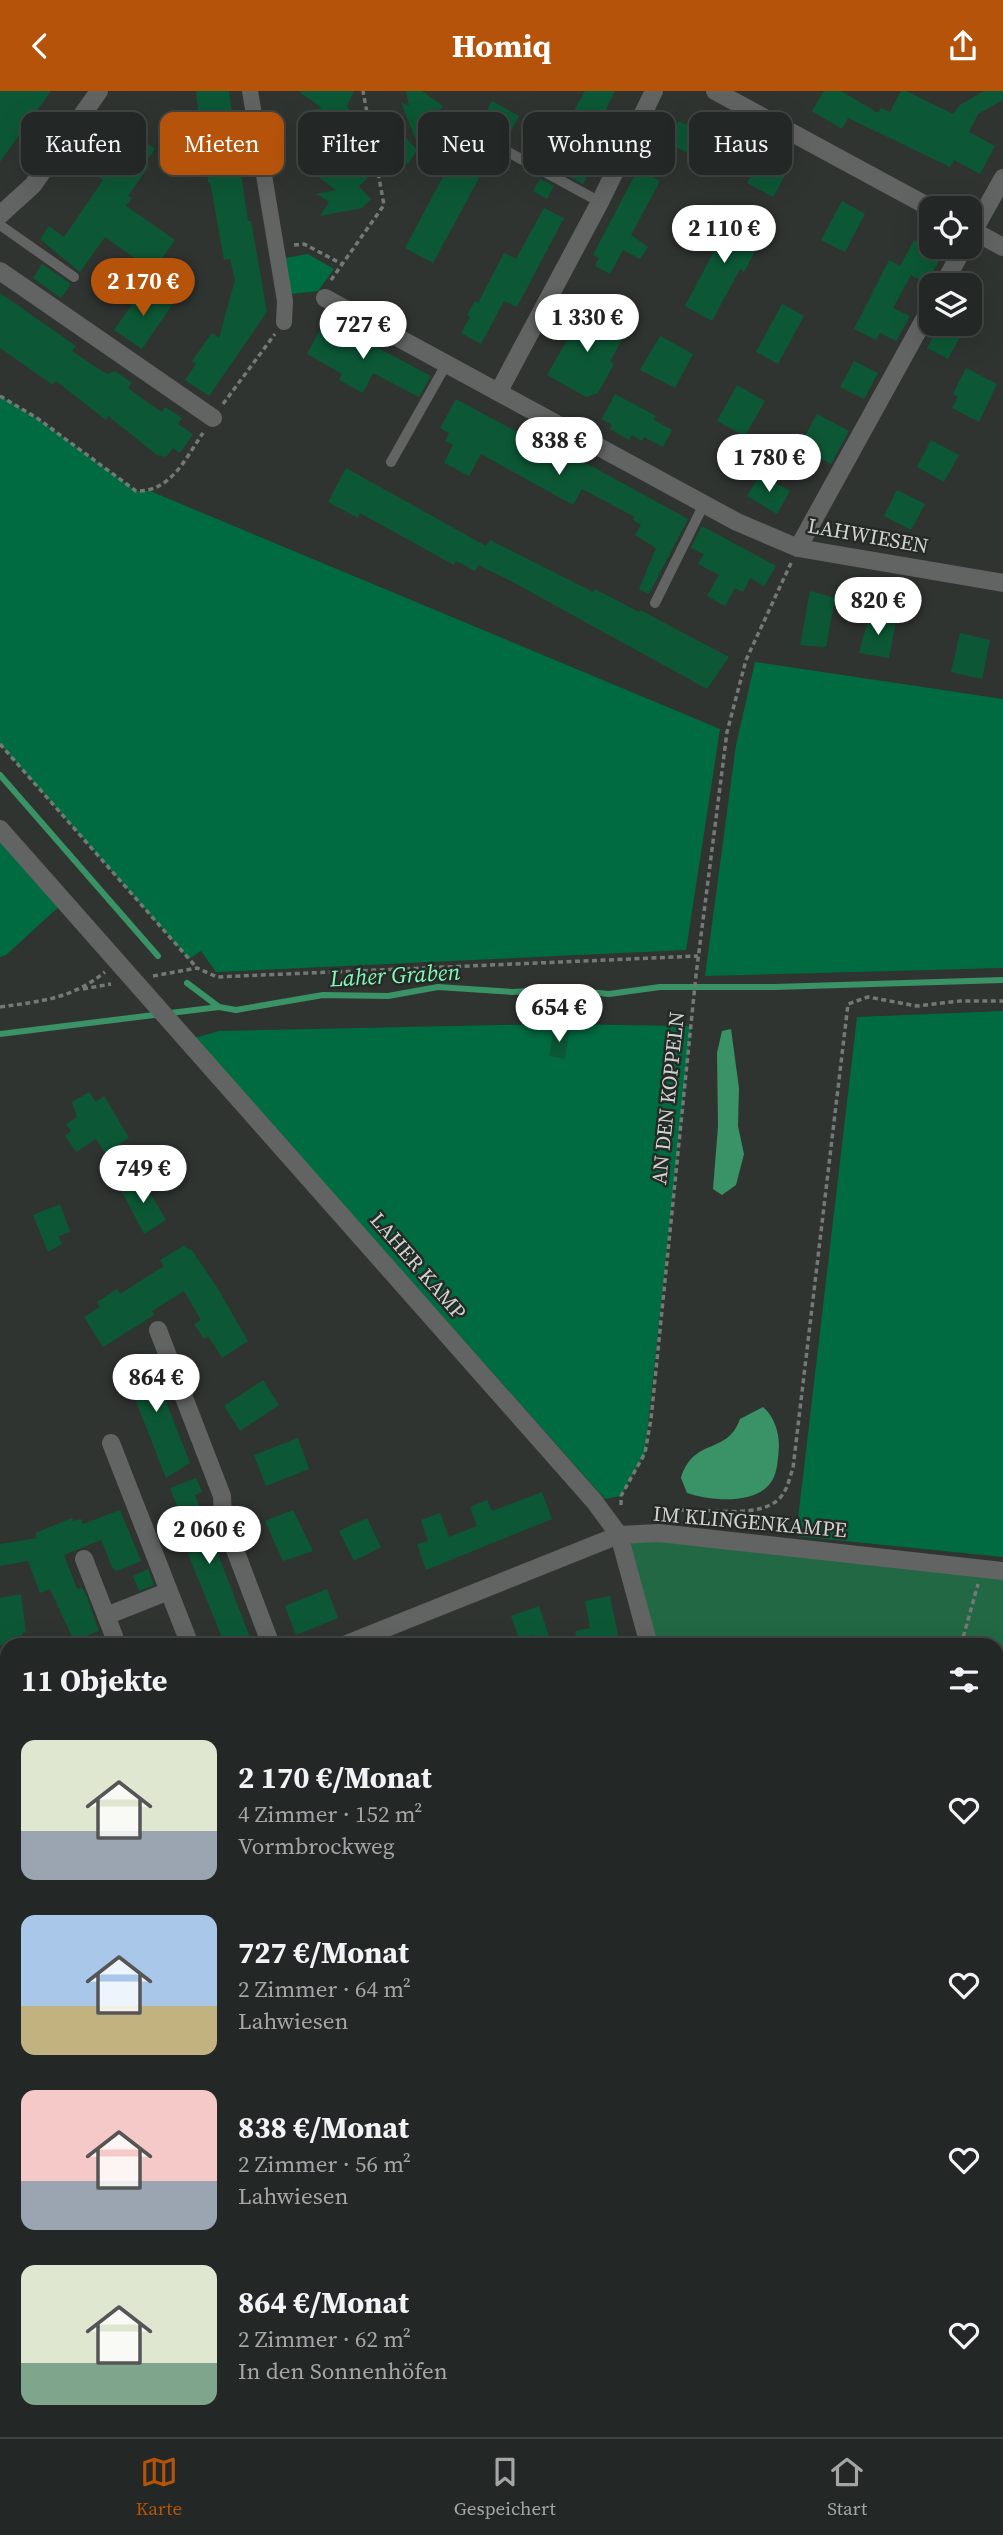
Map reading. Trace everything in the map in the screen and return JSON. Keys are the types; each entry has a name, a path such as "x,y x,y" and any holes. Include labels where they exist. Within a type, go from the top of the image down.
{"street":[{"path":"0,215 33,185 99,91"},
{"path":"250,91 285,301 284,322"},
{"path":"499,391 600,202 654,91"},
{"path":"715,91 919,202"},
{"path":"982,214 1003,178"},
{"path":"982,240 1003,247"},
{"path":"0,271 213,418"},
{"name":"LAHWIESEN","path":"326,291 447,363 737,522 798,548 1003,583"},
{"path":"798,548 919,329"},
{"path":"0,829 134,980"},
{"name":"LAHER KAMP","path":"134,980 594,1501 619,1535"},
{"path":"158,1330 222,1496 223,1518 268,1638"},
{"path":"111,1443 187,1638"},
{"name":"IM KLINGENKAMPE","path":"362,1638 619,1535 659,1533 1003,1571"},
{"path":"619,1535 647,1638"},
{"path":"84,1559 114,1638"},
{"path":"106,1616 169,1591"}],"lane":[{"path":"509,153 600,202"},
{"path":"0,225 74,277"},
{"path":"391,462 447,363"},
{"path":"655,603 704,504"}],"path":[{"path":"326,291 383,205 363,91"},
{"path":"276,248 304,244 342,264"},
{"path":"0,396 37,418 136,491 150,491 168,482 284,322"},
{"name":"AN DEN KOPPELN","path":"619,1535 621,1496 645,1453 650,1419 698,956 727,732 746,660 798,548"},
{"path":"0,744 197,968 217,977 698,956"},
{"path":"82,989 119,962"},
{"path":"0,1007 40,1002 82,989 197,968"},
{"path":"672,1511 692,1508 724,1512 758,1509 782,1496 793,1468 848,1004 868,997 916,1006 960,1000 1003,1000"},
{"path":"963,1638 983,1569"}],"shaded area":[{"path":"308,254 334,269 318,291 291,294 285,258"},
{"path":"0,396 37,418 136,491 150,491 720,729 686,950 216,972 201,951 189,959 0,744"},
{"path":"755,662 1003,699 1003,968 705,976 736,745"},
{"path":"0,829 65,901 6,955 0,957"},
{"path":"1003,1011 1003,1557 796,1536 857,1017"},
{"path":"551,1024 691,1026 645,1453 621,1496 605,1499 195,1038 219,1031"},
{"path":"731,1029 739,1088 738,1126 744,1154 736,1185 722,1195 713,1189 718,1126 717,1053 722,1031"},
{"path":"763,1407 775,1425 779,1446 776,1471 766,1488 757,1494 734,1499 709,1498 687,1493 681,1478 694,1456 727,1438 740,1419"},
{"path":"619,1535 1003,1578 1003,1638 647,1638"}],"building":[{"path":"0,91 51,91 36,112 21,112 21,133 0,162"},
{"path":"196,91 229,91 232,112 198,112"},
{"path":"298,91 354,91 347,106 351,112 302,112 322,108"},
{"path":"406,91 422,91 443,106 439,112 418,112 418,146 401,102 409,106"},
{"path":"585,91 615,91 604,112 573,112"},
{"path":"824,91 841,91 878,113 881,108 890,112 901,91 906,91 953,114 960,105 984,91 1003,91 1003,100 978,114 969,132 995,146 980,174 954,160 950,167 848,118 842,129 812,111"},
{"path":"492,101 519,116 509,135 509,112 486,112"},
{"path":"679,121 689,126 689,154 675,147 675,129"},
{"path":"404,136 417,150 408,164 404,161"},
{"path":"146,143 155,149 146,162"},
{"path":"102,175 143,175 128,196 132,198 126,206 175,240 153,271 105,237 80,272 40,239 49,226 64,237 103,180 100,178"},
{"path":"208,175 241,175 267,312 209,396 185,380 196,364 192,361 212,333 219,338 235,280 230,259 224,260 210,182 208,183"},
{"path":"316,175 364,175 368,178 359,186 371,199 362,208 320,216 329,202 316,194 336,190"},
{"path":"444,175 481,175 433,263 405,248"},
{"path":"566,175 588,175 583,184"},
{"path":"635,175 649,175 660,181 631,235 648,247 640,259 623,250 610,274 595,266 599,258 593,255"},
{"path":"751,175 785,175 773,197 747,183"},
{"path":"540,179 554,186 547,199 533,191"},
{"path":"842,201 865,214 845,252 821,240"},
{"path":"544,208 564,218 517,307 504,301 481,344 461,333 470,317 467,315 475,301 478,303 504,253 516,259"},
{"path":"724,213 764,234 744,272 740,269 712,321 685,306 720,240 713,236"},
{"path":"914,240 919,243 919,259 940,259 932,273 919,273 919,279 911,275 893,308 910,316 896,341 880,333 876,340 854,329 889,260 900,266"},
{"path":"42,264 71,284 61,298 33,278"},
{"path":"145,286 172,305 142,349 114,330"},
{"path":"0,293 76,346 72,351 107,374 115,371 132,383 128,388 143,399 162,412 165,407 182,418 178,424 193,434 180,453 173,448 166,457 157,455 108,416 106,420 56,381 53,385 0,348"},
{"path":"588,304 612,318 605,331 622,340 610,361 614,364 598,393 586,397 547,375"},
{"path":"782,304 804,316 778,364 756,352"},
{"path":"325,320 431,376 419,397 373,373 363,393 339,380 342,374 307,354"},
{"path":"660,336 693,354 675,388 640,370"},
{"path":"934,336 960,336 948,359 927,348"},
{"path":"854,361 878,373 864,399 840,387"},
{"path":"966,368 997,384 979,422 952,408 958,397 953,394"},
{"path":"737,385 765,401 745,436 717,421"},
{"path":"615,394 656,416 654,420 672,430 663,447 644,437 642,441 632,435 629,440 610,429 612,425 602,419"},
{"path":"456,399 541,445 543,442 551,444 688,519 649,594 639,589 656,548 635,535 641,525 633,520 635,517 582,489 573,505 481,454 469,476 444,463 453,445 445,441 449,433 440,428"},
{"path":"817,414 849,431 831,464 799,447"},
{"path":"931,440 959,455 944,482 917,467"},
{"path":"346,468 486,546 490,540 593,592 595,589 639,612 640,610 729,657 707,689 509,580 478,565 475,571 456,561 454,565 360,513 358,518 328,502"},
{"path":"760,474 790,491 777,514 747,496"},
{"path":"897,490 925,504 911,530 884,516"},
{"path":"702,526 776,566 764,586 750,578 743,592 735,588 725,606 707,596 719,575 698,564 704,554 691,548"},
{"path":"810,591 835,598 826,647 800,645"},
{"path":"869,616 896,621 889,658 859,653"},
{"path":"960,633 990,640 982,679 951,672"},
{"path":"554,1029 569,1032 565,1059 549,1056"},
{"path":"89,1092 96,1102 104,1096 129,1138 105,1153 96,1139 76,1152 65,1136 71,1131 66,1124 77,1117 72,1102"},
{"path":"140,1176 166,1220 144,1234 120,1188"},
{"path":"60,1204 70,1232 58,1236 62,1244 48,1252 33,1215"},
{"path":"185,1245 191,1249 218,1289 248,1341 222,1358 208,1336 204,1339 194,1324 201,1320 184,1291 152,1311 154,1315 103,1347 84,1317 100,1307 97,1302 117,1289 120,1294 164,1266 160,1260"},
{"path":"147,1353 190,1463 166,1478 121,1363"},
{"path":"263,1380 279,1405 240,1431 224,1406"},
{"path":"298,1438 309,1469 266,1486 254,1455"},
{"path":"196,1478 202,1492 195,1495 250,1638 222,1638 176,1524 183,1521 170,1488"},
{"path":"542,1492 552,1519 426,1570 417,1544 428,1541 421,1520 440,1513 449,1537 477,1526 470,1507 487,1500 492,1511"},
{"path":"120,1510 141,1561 117,1571 113,1569 101,1540 64,1555 77,1589 82,1588 87,1597 99,1631 88,1635 89,1638 73,1638 50,1589 40,1593 28,1561 0,1566 0,1544 37,1538 35,1533 72,1518 73,1521 81,1519 83,1524"},
{"path":"293,1510 313,1551 283,1561 265,1521"},
{"path":"367,1518 381,1547 354,1561 339,1531"},
{"path":"148,1569 154,1585 139,1591 133,1576"},
{"path":"327,1589 338,1618 296,1635 285,1606"},
{"path":"21,1594 26,1632 22,1633 23,1638 0,1638 0,1598"},
{"path":"610,1596 619,1638 576,1638 575,1631 590,1628 585,1601"},
{"path":"539,1606 550,1638 533,1638 532,1635 519,1638 511,1616"}],"waterway":[{"path":"0,775 158,956"},
{"name":"Laher Graben","path":"0,1034 219,1007 236,1010 323,995 388,996 438,987 512,992 558,989 609,994 660,987 775,987 1003,980"},
{"path":"187,983 219,1007"}]}
